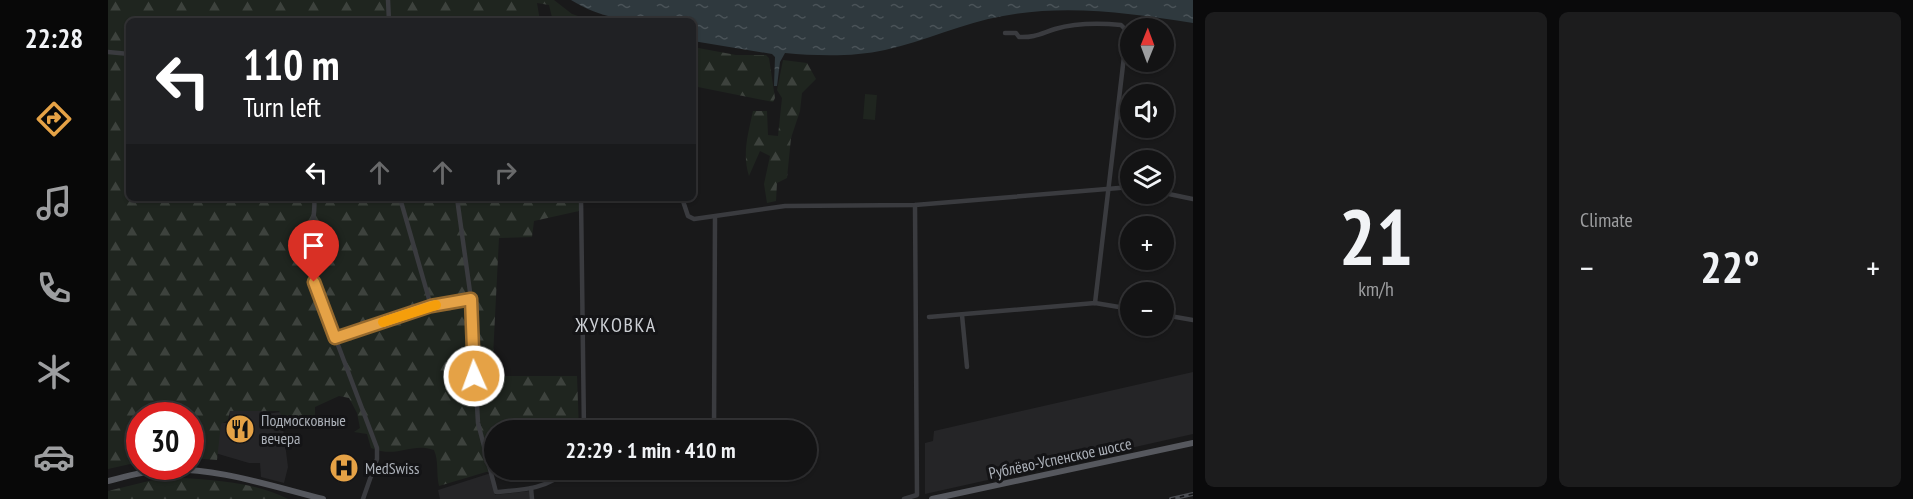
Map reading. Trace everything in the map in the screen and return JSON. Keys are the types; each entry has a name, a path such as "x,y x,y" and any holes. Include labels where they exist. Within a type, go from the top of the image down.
{"main road":[{"name":"Рублёво-Успенское шоссе","path":"932,499 1193,443"},
{"path":"108,481 149,471 175,470 228,477 323,499"}],"street":[{"path":"388,0 390,18"},
{"path":"1005,33 1016,33 1019,37 1033,38 1056,29 1102,23 1121,25 1127,31 1095,303"},
{"path":"108,52 126,54"},
{"path":"683,201 688,216 694,219 715,218 785,206 915,205 1120,188"},
{"path":"1174,195 1193,199"},
{"path":"314,201 314,216 306,247 307,263 377,448 377,459 363,499"},
{"path":"401,201 431,306"},
{"path":"457,201 471,299 477,414 496,492 531,488 557,480"},
{"path":"581,201 584,420"},
{"path":"904,499 918,495 915,205"},
{"path":"714,420 715,218"},
{"path":"335,338 431,306 471,299"},
{"path":"929,317 1095,303 1120,307"},
{"path":"962,315 967,367"},
{"path":"1174,317 1193,320"},
{"path":"531,488 532,499"},
{"path":"291,491 294,499"}],"shaded area":[{"path":"1193,372 1193,434 925,494 925,443 933,441 934,431"},
{"path":"230,410 262,410 265,414 281,412 288,467 284,483 261,477 260,463 249,463 215,453 218,423 230,423"},
{"path":"484,475 484,480 492,480 495,495 530,491 531,499 440,499 438,490"}],"green space":[{"path":"108,0 554,0 572,14 584,18 552,18 549,5 537,3 540,18 126,18 126,201 580,201 579,211 534,221 532,237 499,238 492,376 577,376 579,420 484,420 484,473 439,486 434,450 418,448 389,452 371,448 367,434 354,432 360,428 357,413 349,398 339,396 315,407 315,419 309,425 289,429 279,411 230,411 228,420 221,424 217,460 204,459 204,402 126,402 126,465 108,469"},
{"path":"696,48 736,55 766,55 769,58 775,98 773,102 696,87"},
{"path":"783,60 807,63 816,79 802,93 800,111 791,138 787,178 777,183 776,201 767,203 764,184 770,156 760,151 749,176 746,144 753,111 767,111 768,135 778,136 782,98 777,90"},
{"path":"865,94 877,95 875,120 863,119"},
{"path":"204,479 260,488 288,499 108,499 108,491 153,480"}],"water":[{"path":"571,0 1193,0 1193,23 1174,20 1174,18 1098,11 1027,12 973,23 873,52 835,55 785,53 780,62 777,86 774,86 775,57 772,54 696,41 696,18 615,18 600,14"}],"railway":[{"path":"1171,499 1193,494"}],"slow traffic":[{"path":"383,322 436,305"}],"place":[{"name":"Подмосковные вечера","path":"240,429"},
{"name":"MedSwiss","path":"344,468"}],"district":[{"name":"ЖУКОВКА","path":"616,325"}],"route":[{"path":"314,282 335,338 431,306 471,299 474,376"}]}
